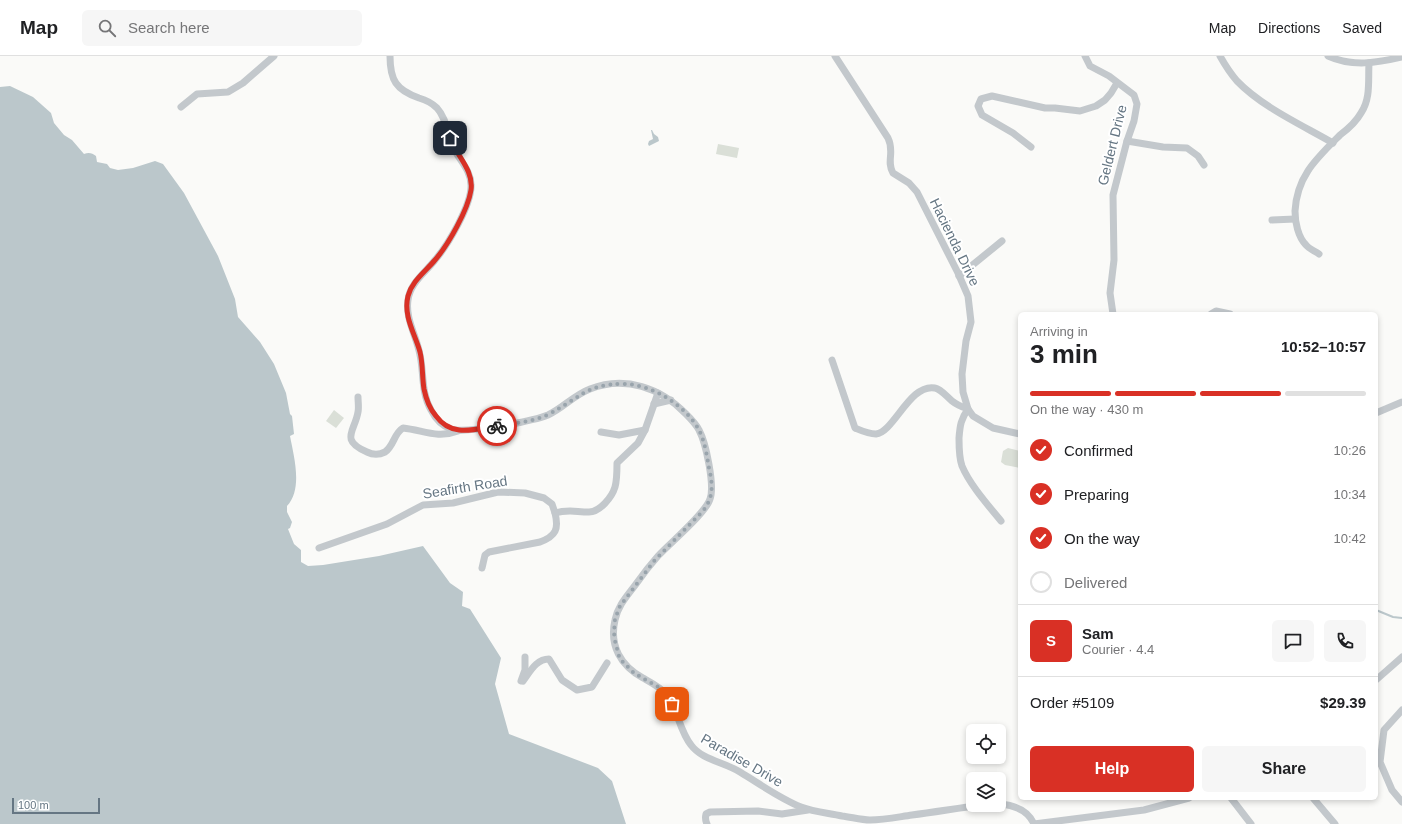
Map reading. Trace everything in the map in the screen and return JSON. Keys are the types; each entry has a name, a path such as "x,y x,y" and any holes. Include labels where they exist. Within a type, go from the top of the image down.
{"street":[{"path":"181,107 197,94 228,92 243,83 274,56"},
{"path":"390,56 390,65 394,79 401,89 406,93 429,101 435,105 440,112 452,145 471,178 469,198 452,234 440,254 414,284 408,297 407,304 409,318 420,354 424,390 428,404 440,422 450,429 458,431"},
{"name":"Hacienda Drive","path":"835,56 892,145 890,163 892,173 909,183 916,192 968,296 971,322 966,341 962,374 963,392 968,409"},
{"name":"Geldert Drive","path":"1085,56 1090,66 1109,76 1117,83 1128,89 1134,95 1137,104 1134,121 1127,141 1113,195 1114,260 1110,293 1113,312"},
{"path":"1220,56 1237,80 1257,98 1333,143"},
{"path":"1328,56 1354,63 1369,63 1402,57"},
{"path":"1319,254 1306,245 1300,234 1295,219 1298,190 1305,175 1312,165 1361,113 1367,100 1369,90 1369,63"},
{"path":"1031,147 1013,133 982,115 978,106 981,99 992,96 1045,108 1080,111 1096,106 1105,100 1112,93 1117,83"},
{"path":"1127,141 1163,147 1187,148 1198,156 1204,165"},
{"path":"1272,220 1295,219"},
{"path":"959,276 1002,241"},
{"path":"832,360 855,428 866,433 878,434 887,428 912,398 924,389 935,388 944,393 961,407 968,409 973,416 993,428 1018,434"},
{"name":"Paradise Drive","path":"358,397 358,413 351,431 351,438 355,445 368,453 377,454 387,451 392,445 398,432 403,428 436,435 450,434 458,431 537,419 554,411 584,392 598,386 632,384 645,387 671,400 691,419 701,434 712,486 710,499 706,508 654,561 620,606 614,625 616,649 619,656 627,667 655,684 666,694 672,704 685,736 689,743 697,751 733,768 787,801 811,810 870,820 888,819 966,807"},
{"path":"482,568 485,555 489,552 540,542 548,539 558,526 555,513 571,510 590,512 597,510 610,497 615,487 617,463 638,443 645,430 658,393"},
{"path":"654,404 671,400"},
{"path":"1378,412 1402,402"},
{"path":"968,409 962,418 960,428 959,443 961,464 1001,521"},
{"path":"601,432 619,435 645,430"},
{"name":"Seafirth Road","path":"319,548 387,524 423,505 453,503 498,492 525,493 544,498 552,504 555,513"},
{"path":"525,657 525,670 521,680 522,682 536,664 541,660 549,659 562,680 577,690 592,687 607,663"},
{"path":"1378,678 1402,657"},
{"path":"1402,710 1384,730 1380,762 1392,790 1402,802"},
{"path":"1006,805 1022,810 1028,815 1034,824 1157,808 1178,800"},
{"path":"1232,800 1251,824"},
{"path":"1315,800 1334,824"},
{"path":"707,824 705,821 706,814 710,812 758,811 782,814 811,810"}],"shaded area":[{"path":"10,86 33,97 51,113 54,123 64,135 72,140 84,154 90,153 96,156 97,162 107,164 110,168 118,170 133,168 155,161 163,164 184,193 218,256 235,299 238,317 260,342 274,364 286,393 290,414 292,416 294,434 290,436 296,472 295,491 287,506 287,512 292,522 290,528 288,529 294,544 301,550 301,562 308,566 323,565 379,556 423,546 450,583 463,592 462,606 470,609 501,658 495,684 509,734 598,768 612,781 626,824 0,824 0,87"},
{"path":"651,130 658,137 659,141 649,146 649,141 653,139"},
{"path":"718,144 739,148 737,158 716,154"},
{"path":"334,410 344,418 336,428 326,421"},
{"path":"1008,448 1018,450 1018,468 1005,465 1001,462 1003,451"}],"waterway":[{"path":"1378,611 1393,617 1402,618"}],"way so far":[{"path":"497,426 546,416 577,396 598,386 610,384 632,384 648,388 667,397 691,419 699,430 705,447 711,479 712,493 710,499 706,508 654,561 626,596 616,613 614,625 616,649 622,661 634,673 660,688 672,704"}],"route":[{"path":"450,138 455,151 469,172 471,178 471,191 462,214 446,246 435,261 418,278 410,291 407,310 420,354 426,398 431,410 440,422 450,429 458,431 497,426"}]}
